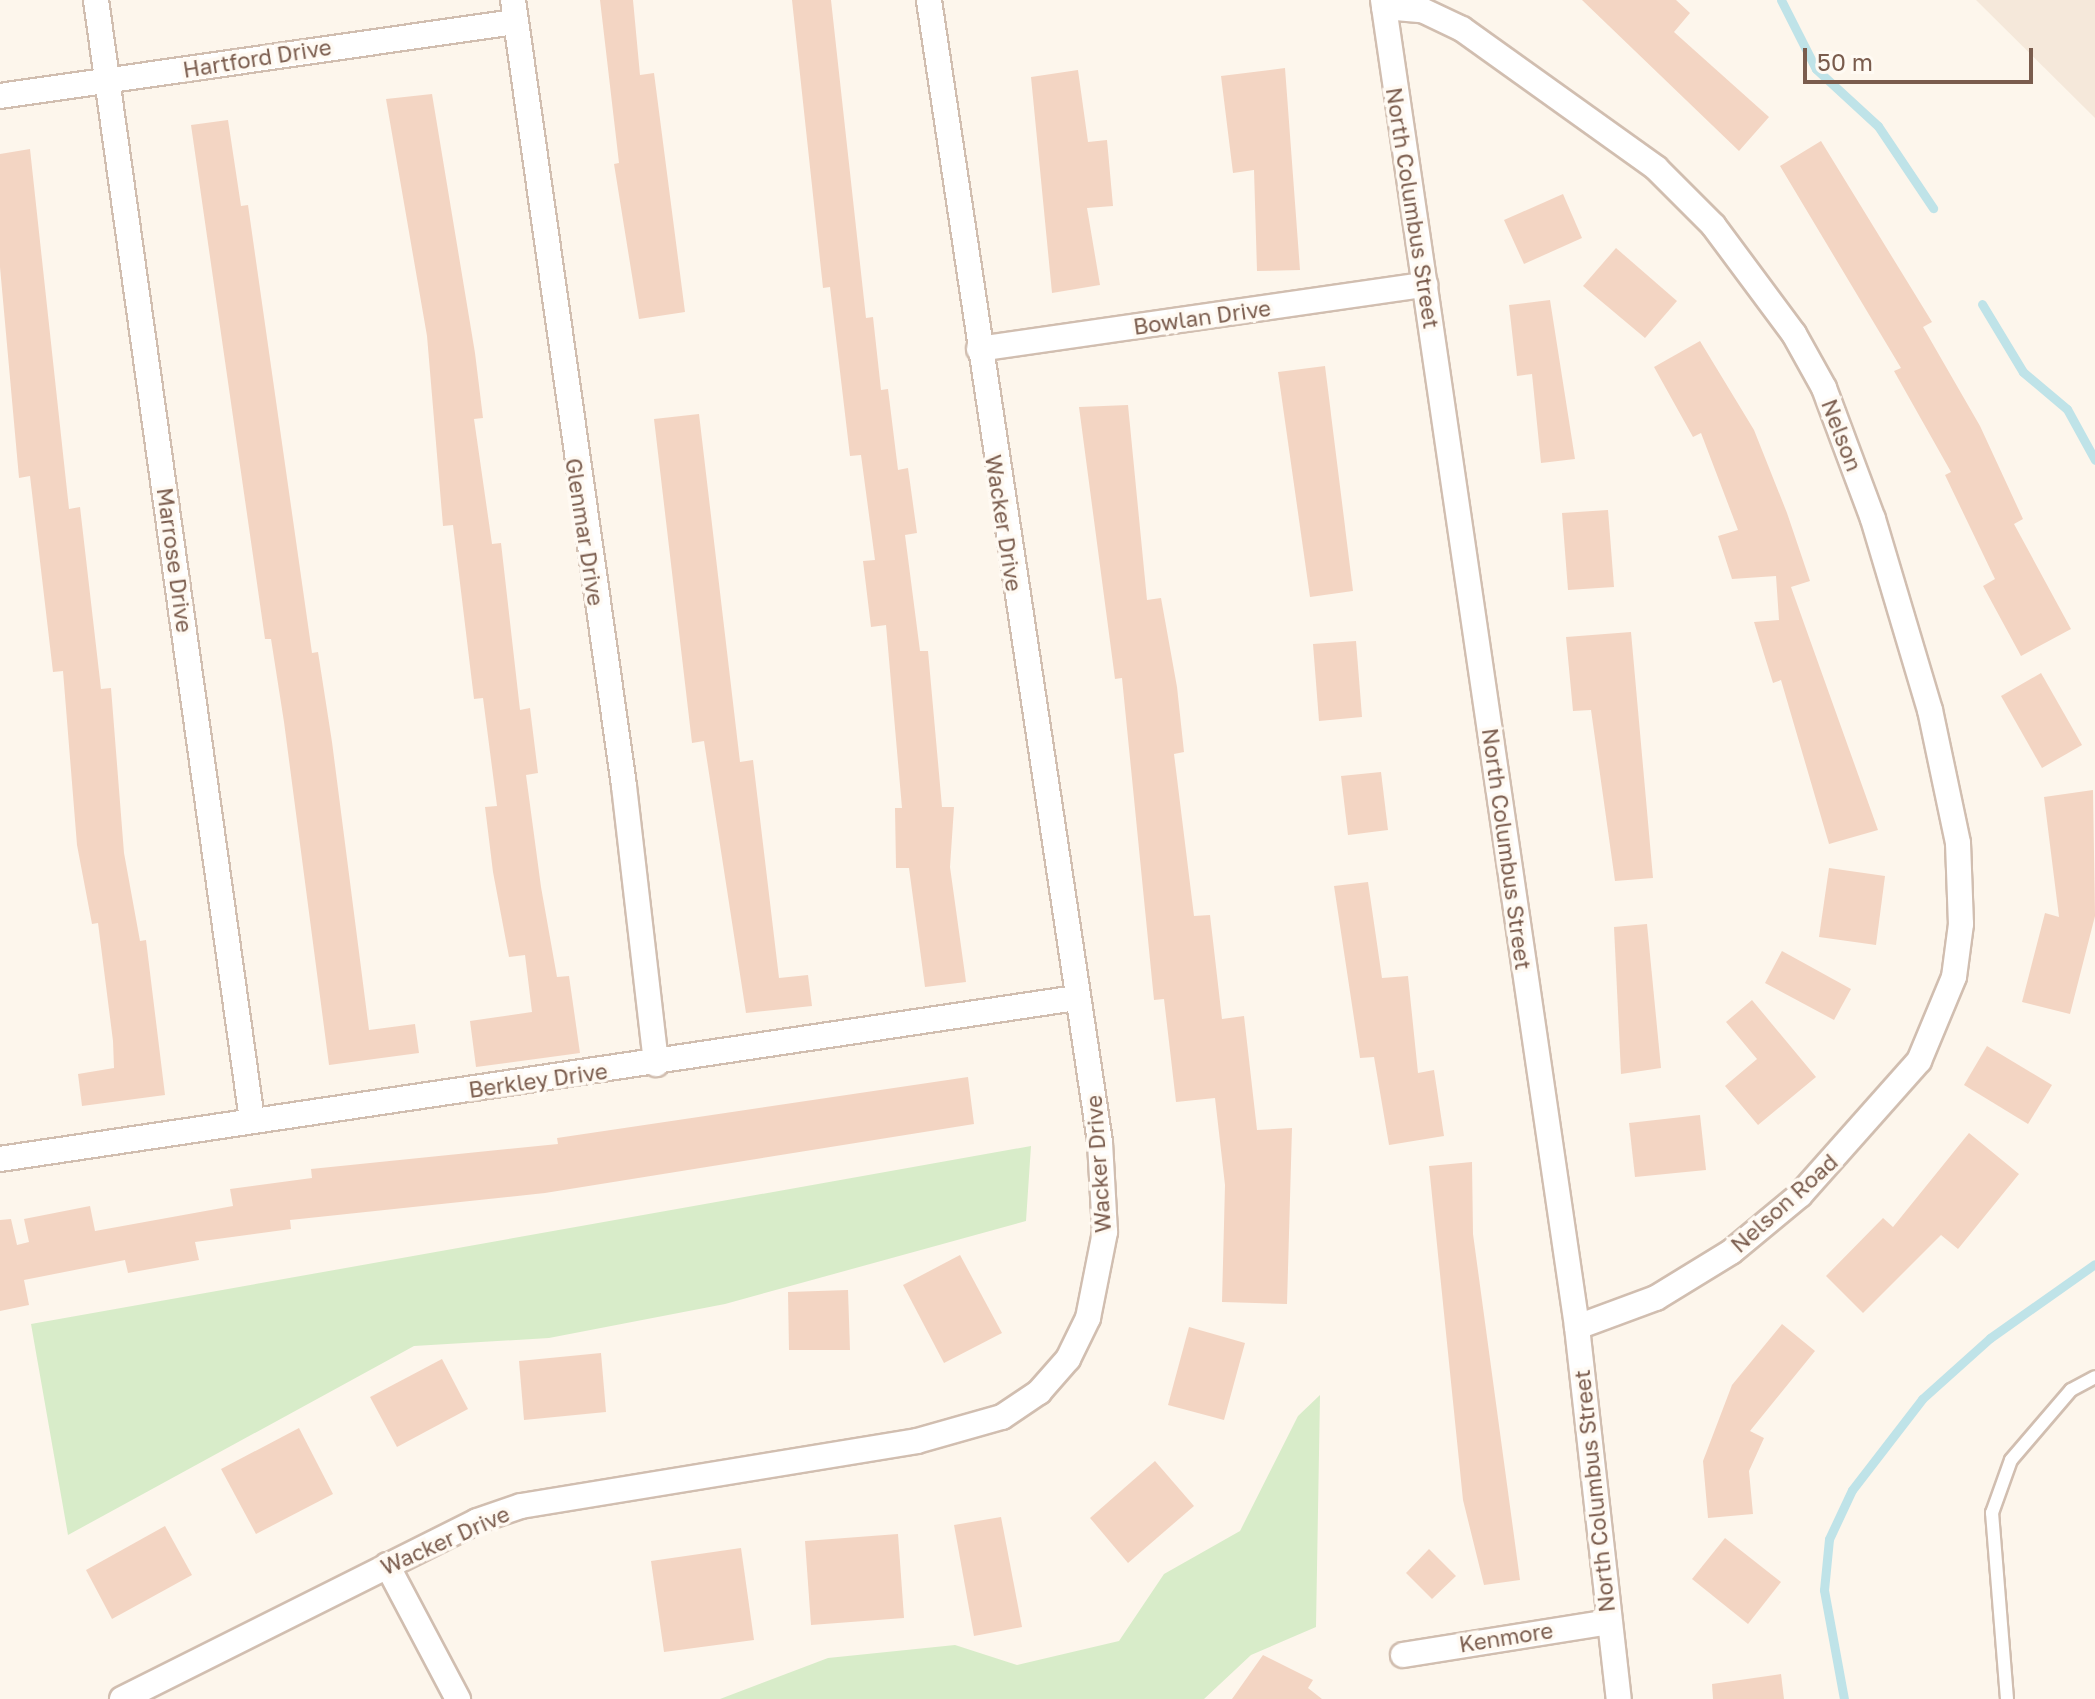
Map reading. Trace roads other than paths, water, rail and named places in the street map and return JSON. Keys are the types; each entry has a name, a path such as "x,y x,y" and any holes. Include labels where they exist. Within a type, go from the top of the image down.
{"street":[{"name":"Marrose Drive","path":"96,0 252,1120"},
{"name":"Wacker Drive","path":"122,1699 387,1565 521,1506 961,1432 1039,1392 1068,1359 1088,1318 1105,1232 1098,1127 1076,998 929,0"},
{"name":"North Columbus Street","path":"1384,3 1577,1327 1619,1699"},
{"name":"Nelson","path":"1384,3 1422,10 1462,29 1656,168 1750,271 1824,388 1925,696 1958,843 1961,924 1954,977 1919,1061"},
{"name":"Hartford Drive","path":"0,96 106,82 514,11"},
{"name":"Glenmar Drive","path":"514,11 624,786 656,1064"},
{"name":"Bowlan Drive","path":"979,349 1425,285"},
{"name":"Berkley Drive","path":"0,1159 252,1120 656,1064 1076,998"},
{"name":"Nelson Road","path":"1577,1327 1656,1298 1731,1252 1800,1195 1919,1061"},
{"path":"387,1565 458,1699"},
{"name":"Kenmore","path":"1403,1655 1609,1622"}],"lane":[{"path":"2007,1699 1992,1513 2011,1460 2071,1390 2095,1377"}],"waterway":[{"path":"1781,0 1816,69 1878,126 1933,208"},
{"path":"1982,304 2023,372 2067,409 2095,460"},
{"path":"1844,1699 1824,1590 1829,1539 1852,1490 1922,1399 1990,1338 2095,1264"}]}
